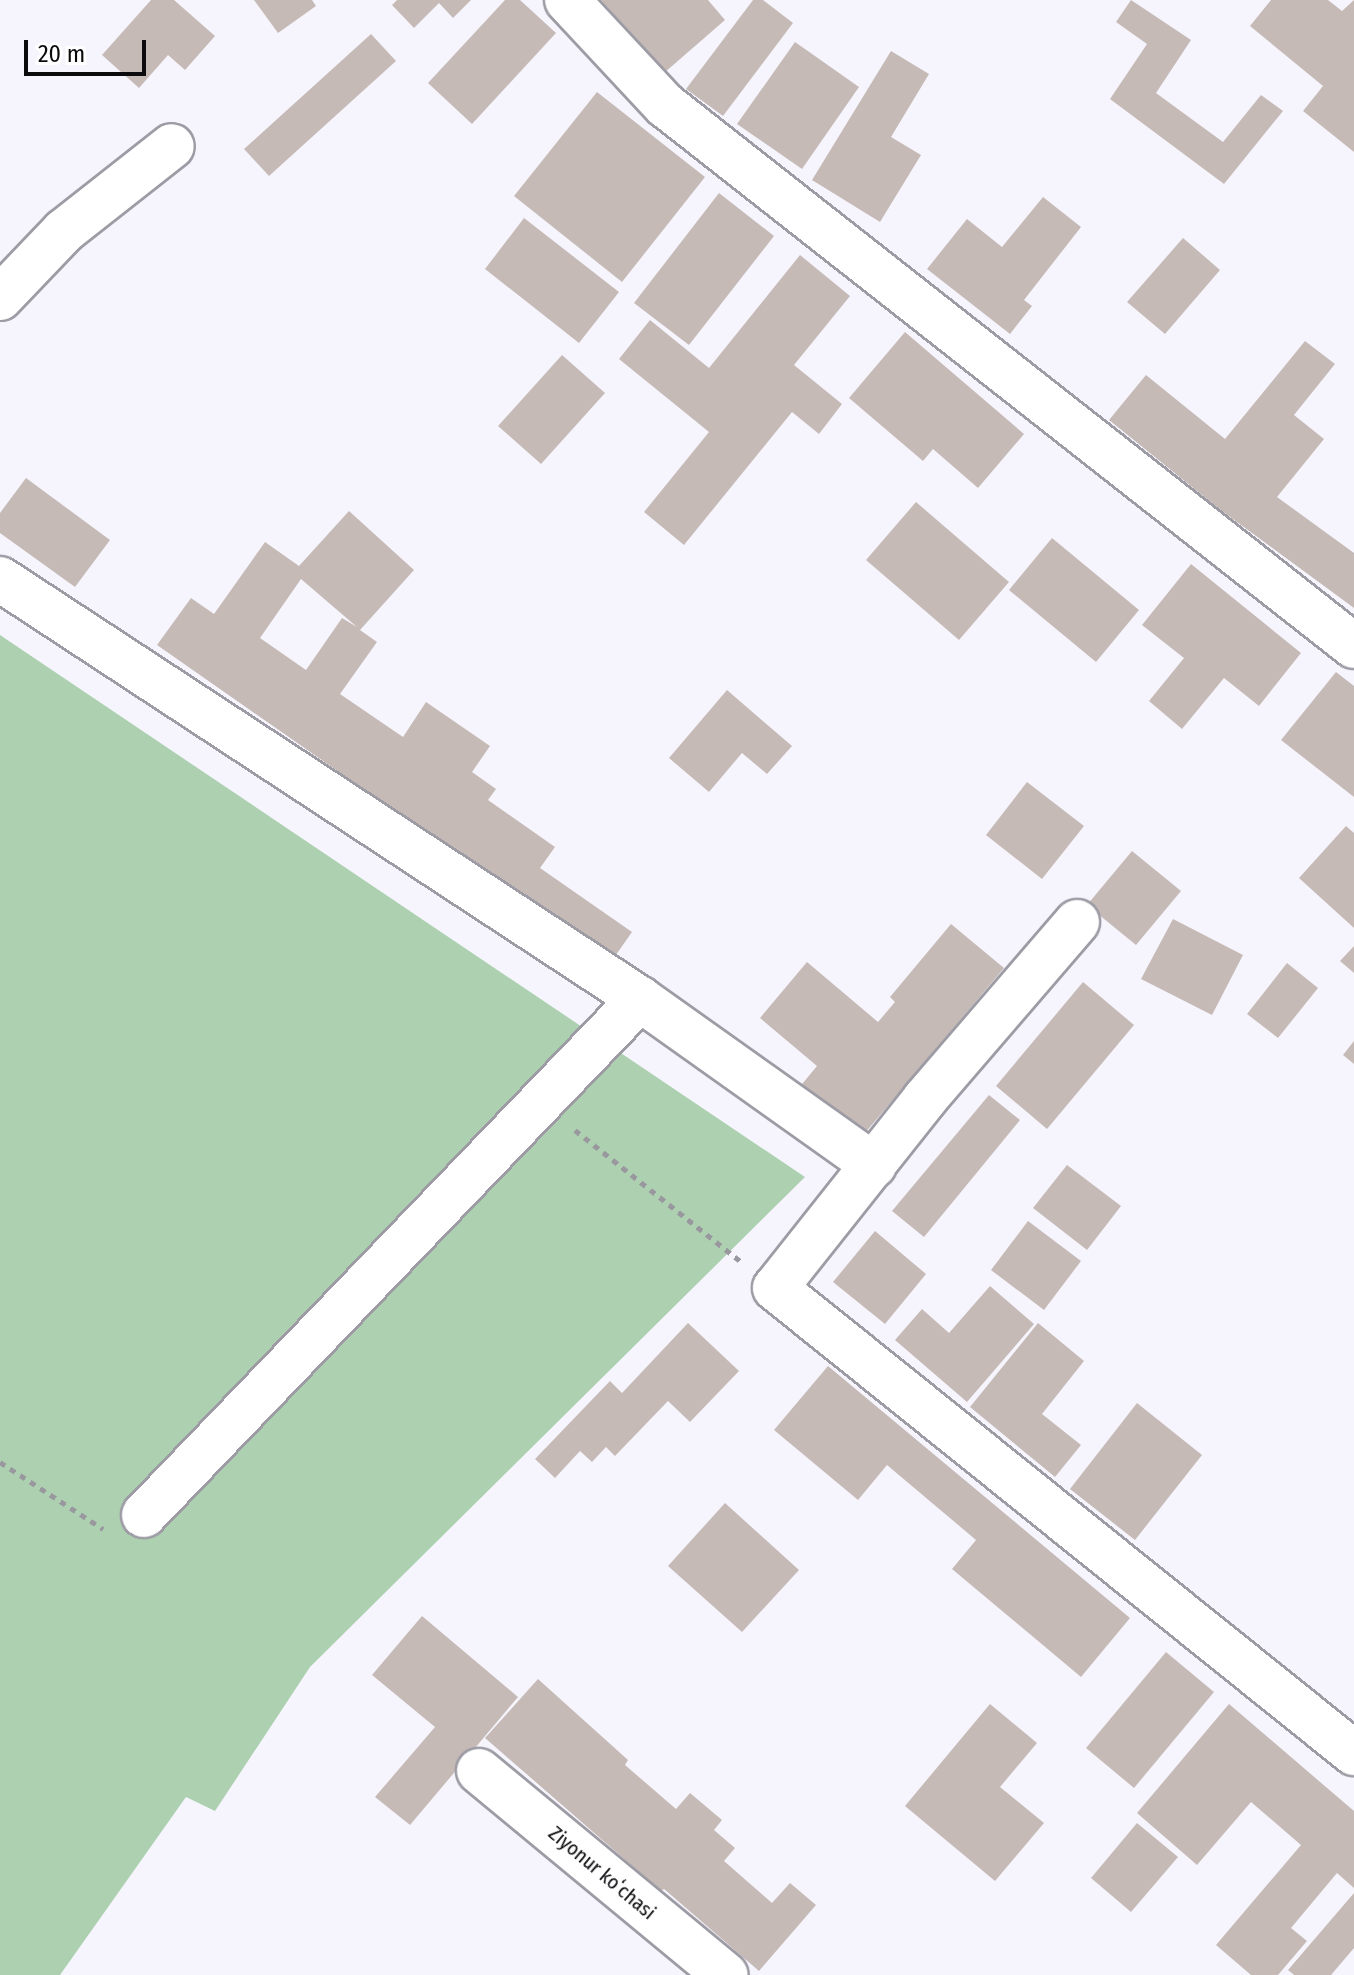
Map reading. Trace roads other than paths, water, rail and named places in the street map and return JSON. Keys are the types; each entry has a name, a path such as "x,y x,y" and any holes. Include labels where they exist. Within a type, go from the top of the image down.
{"street":[{"path":"567,0 665,105 1354,646"},
{"path":"0,298 64,231 172,146"},
{"path":"0,579 640,999 874,1165"},
{"path":"1077,922 925,1099 775,1288 1354,1753"},
{"path":"144,1515 640,999"},
{"name":"Ziyonur koʻchasi","path":"479,1771 726,1975"}]}
